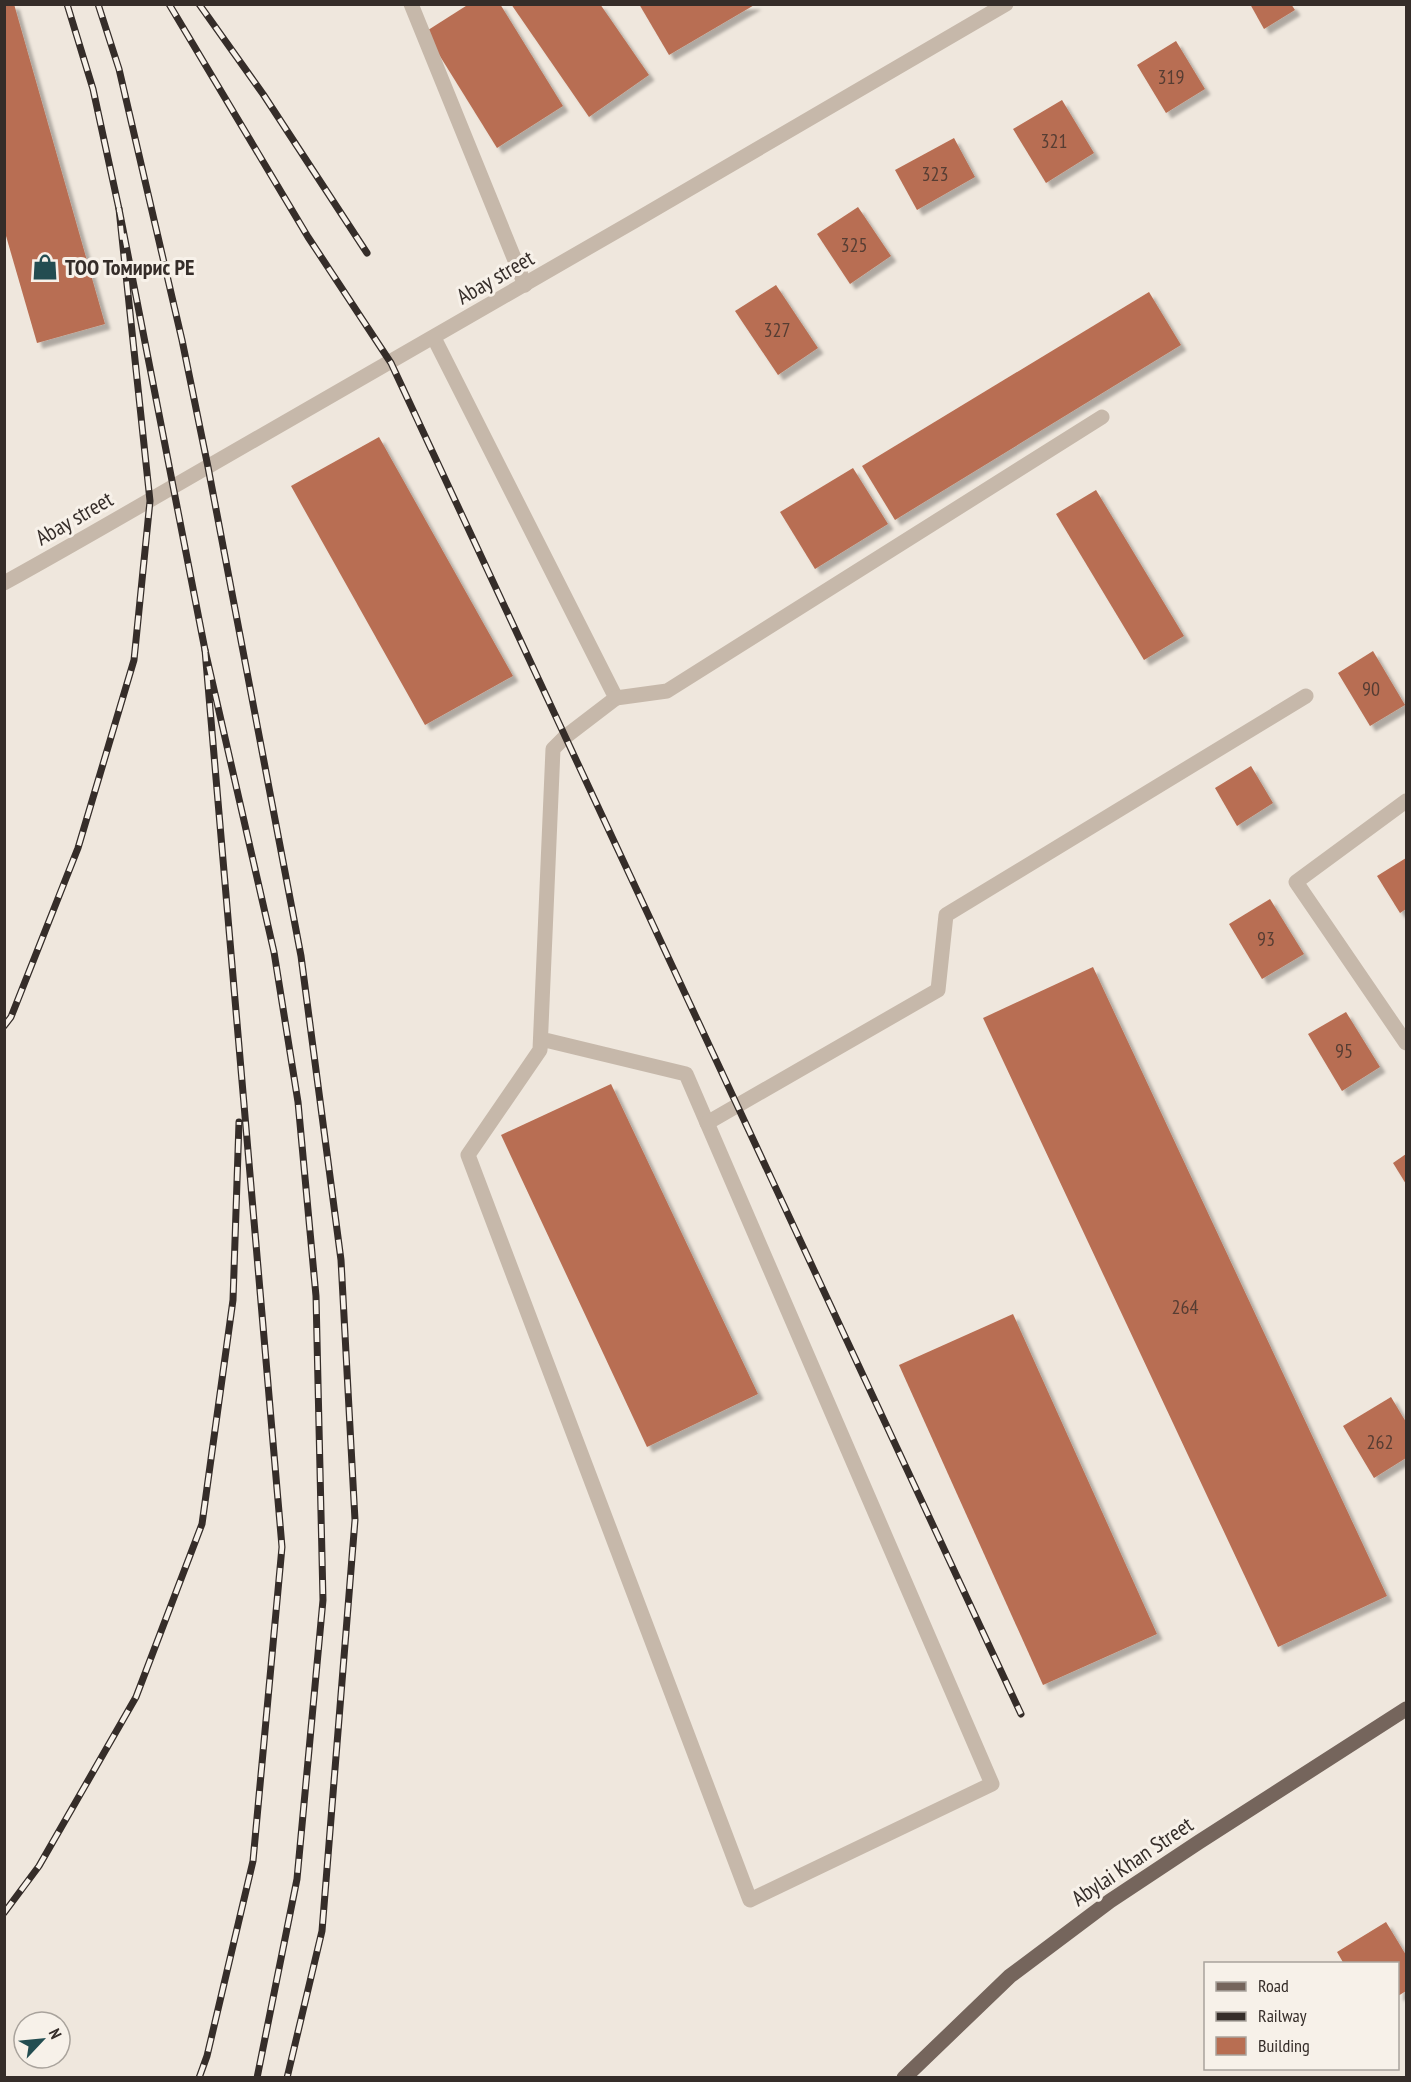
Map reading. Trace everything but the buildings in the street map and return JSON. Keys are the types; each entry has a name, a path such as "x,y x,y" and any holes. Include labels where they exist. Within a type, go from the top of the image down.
{"main road":[{"name":"Abylai Khan Street","path":"904,2078 1010,1976 1110,1901 1407,1709"}],"street":[{"path":"411,4 525,285"},
{"name":"Abay street","path":"4,583 87,538 434,338 1006,4"},
{"path":"434,338 616,698"},
{"path":"541,1039 686,1074 992,1784 750,1900 468,1155 540,1050 553,749 616,698 667,691 1102,417"},
{"path":"707,1123 938,990 946,915 1306,696"},
{"path":"1407,801 1296,882 1407,1043"}],"railway":[{"path":"67,4 93,89 119,209"},
{"path":"98,4 119,69 182,340 208,467 301,956 341,1260 355,1520 322,1931 287,2078"},
{"path":"169,4 308,237 391,363 1021,1714"},
{"path":"199,4 263,94 367,253"},
{"path":"4,1026 11,1017 78,848 134,660 150,501 119,209 205,650"},
{"path":"199,2078 207,2056 253,1861 282,1547 205,650 274,952 298,1102 316,1296 323,1600 297,1879 257,2078"},
{"path":"4,1913 39,1866 136,1697 202,1524 233,1300 239,1122"}],"place":[{"name":"ТОО Томирис РЕ","path":"45,267"}]}
